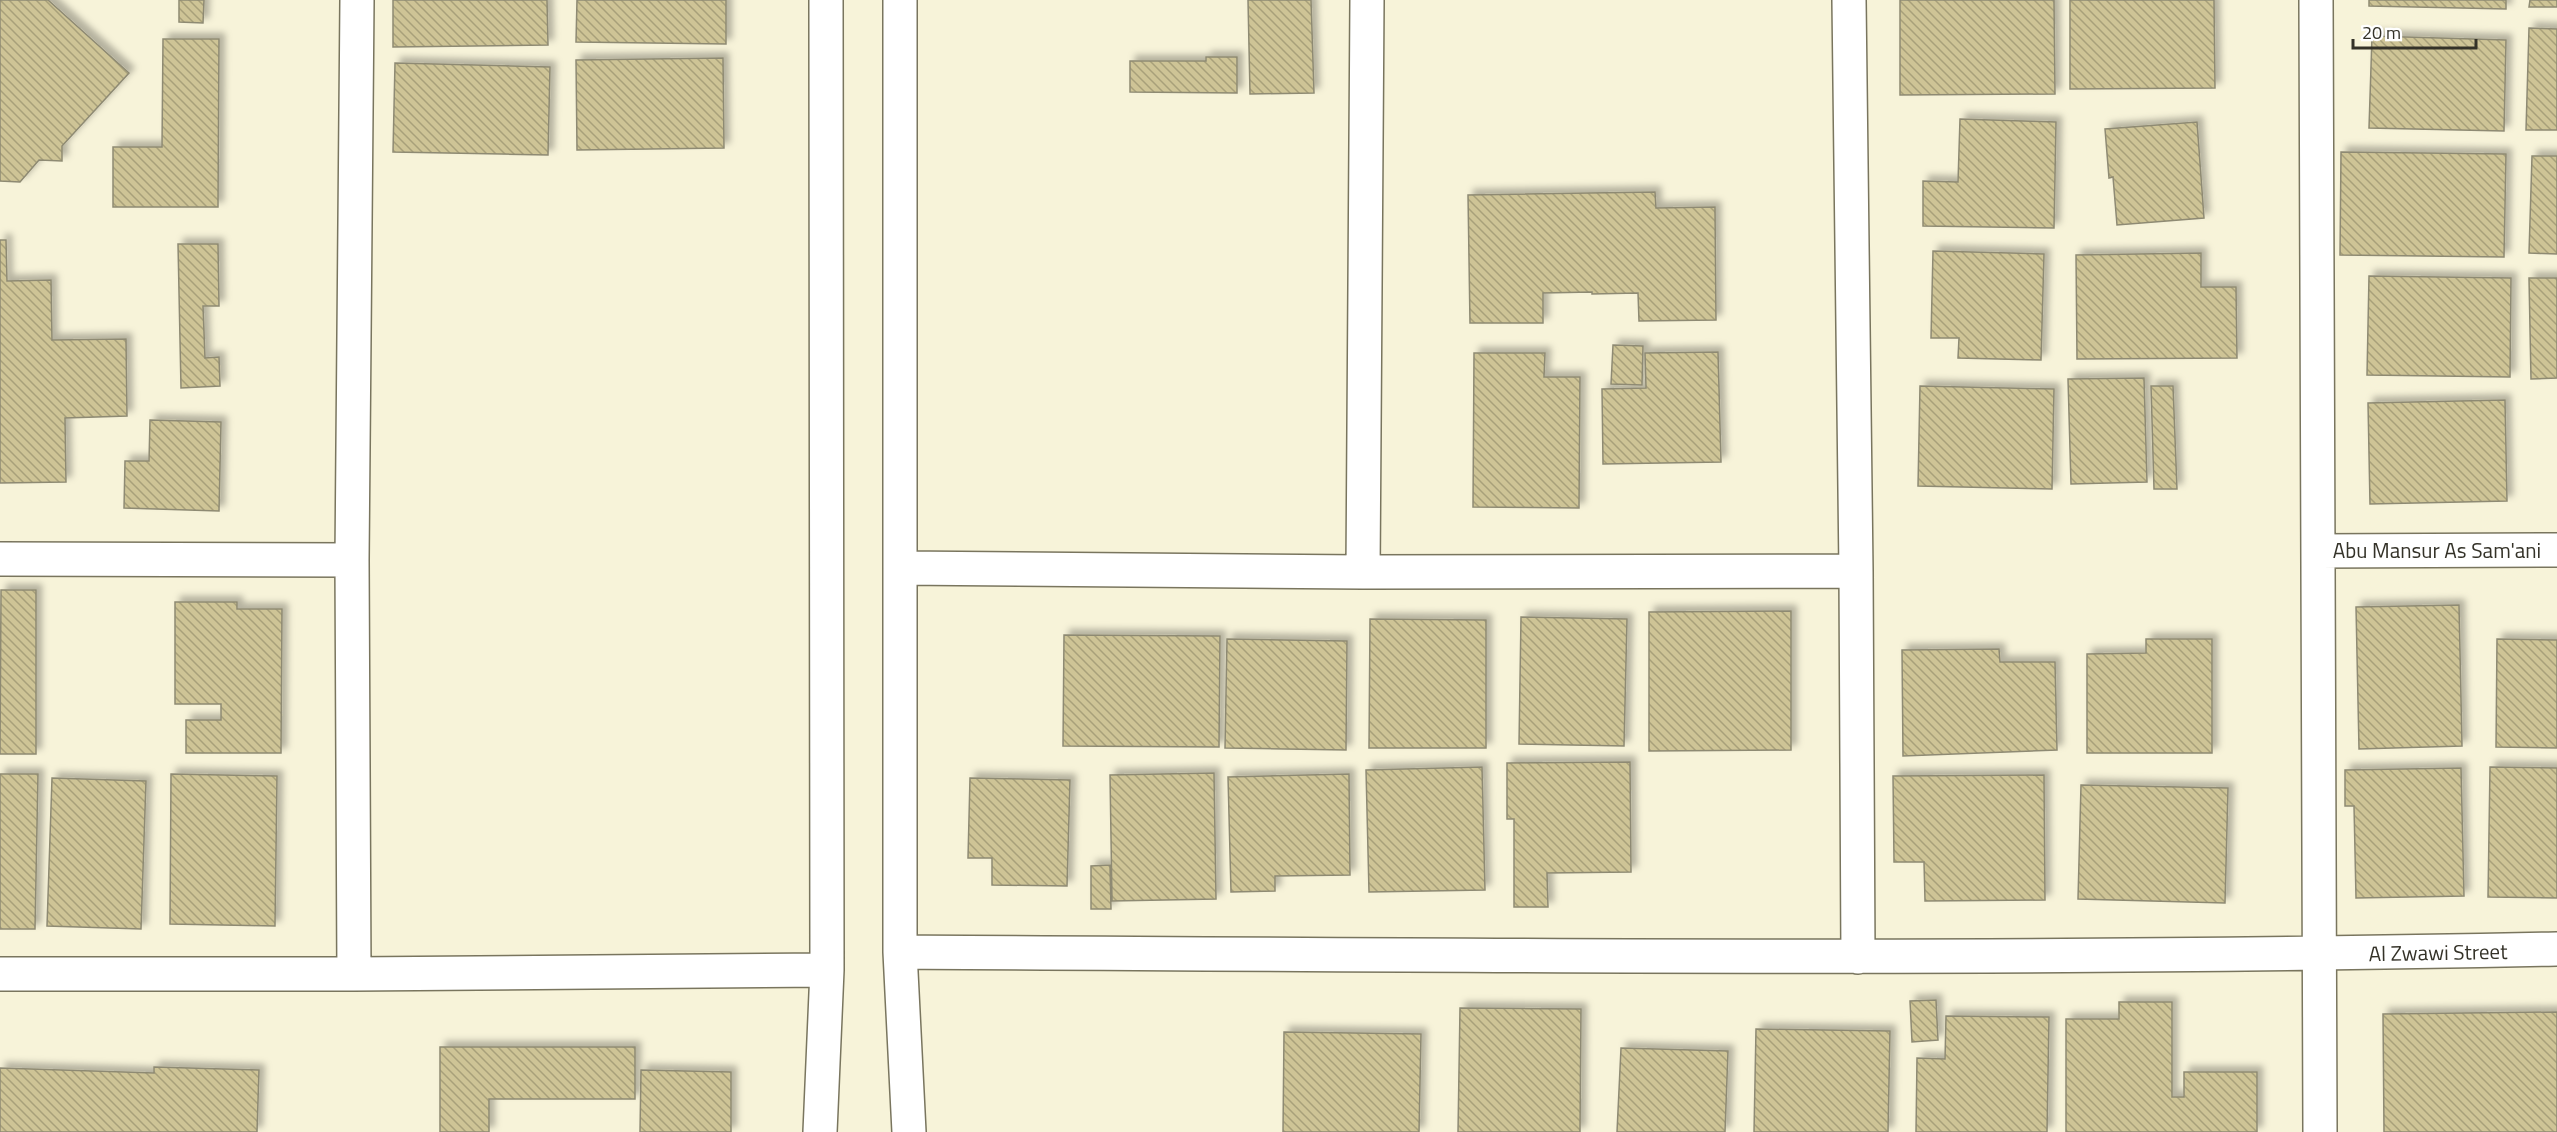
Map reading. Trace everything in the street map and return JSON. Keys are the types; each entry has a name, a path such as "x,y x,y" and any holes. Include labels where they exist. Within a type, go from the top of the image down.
{"street":[{"path":"354,974 352,560 357,0"},
{"path":"820,1132 827,970 826,0"},
{"path":"900,0 900,952 909,1132"},
{"path":"1363,572 1367,0"},
{"path":"1849,0 1858,957"},
{"path":"2316,0 2320,1132"},
{"name":"Abu Mansur As Sam'ani","path":"2318,551 2557,550"},
{"path":"0,559 352,560"},
{"path":"900,568 1363,572 1856,571"},
{"name":"Al Zwawi Street","path":"900,952 1858,957 2557,950"},
{"path":"0,974 827,970"}],"building":[{"path":"0,0 48,0 129,73 62,146 62,161 39,160 20,182 0,181"},
{"path":"179,0 204,0 203,23 179,22"},
{"path":"393,0 547,0 548,45 393,47"},
{"path":"577,0 726,0 726,44 576,42"},
{"path":"1248,0 1311,0 1314,93 1250,94"},
{"path":"1900,0 2054,0 2055,94 1900,95"},
{"path":"2070,0 2214,0 2215,88 2070,89"},
{"path":"2369,0 2506,0 2506,9 2369,6"},
{"path":"2530,0 2557,0 2557,7 2529,7"},
{"path":"2529,28 2557,29 2557,130 2526,130"},
{"path":"2372,36 2506,40 2504,131 2369,128"},
{"path":"163,39 219,39 218,207 113,207 113,147 162,147"},
{"path":"1206,57 1237,57 1237,93 1130,92 1130,61 1206,61"},
{"path":"723,58 724,148 577,150 576,60"},
{"path":"395,63 550,67 548,155 393,152"},
{"path":"1960,119 2056,122 2054,228 1923,226 1923,181 1958,182"},
{"path":"2197,122 2204,218 2117,225 2113,177 2109,178 2105,129"},
{"path":"2341,152 2506,154 2504,257 2340,255"},
{"path":"2532,156 2557,156 2557,254 2529,253"},
{"path":"1655,192 1656,208 1715,207 1716,320 1639,321 1638,293 1592,294 1592,292 1543,293 1543,323 1470,323 1468,195"},
{"path":"0,240 6,240 7,281 51,280 52,340 126,339 127,416 65,418 66,482 0,483"},
{"path":"178,244 218,244 219,306 203,306 205,358 219,357 220,386 181,388"},
{"path":"1933,251 2044,254 2041,360 1958,358 1959,338 1931,338"},
{"path":"2201,253 2201,287 2236,287 2237,358 2077,359 2076,255"},
{"path":"2369,276 2511,278 2510,377 2367,375"},
{"path":"2529,278 2557,278 2557,378 2531,379"},
{"path":"1613,345 1643,346 1642,385 1611,384"},
{"path":"1718,352 1721,462 1603,464 1602,389 1646,388 1645,353"},
{"path":"1474,353 1545,353 1544,377 1580,377 1579,508 1473,507"},
{"path":"2144,378 2147,482 2071,484 2068,379"},
{"path":"1920,386 2054,389 2052,489 1918,486"},
{"path":"2151,386 2173,386 2177,489 2154,489"},
{"path":"2505,400 2507,501 2370,504 2368,403"},
{"path":"150,420 221,422 219,511 124,508 125,461 149,461"},
{"path":"1,590 36,590 36,754 0,754"},
{"path":"175,602 237,602 237,609 282,609 281,753 186,753 186,720 221,720 221,704 175,704"},
{"path":"2459,605 2462,746 2359,749 2356,607"},
{"path":"1791,611 1791,750 1649,751 1649,612"},
{"path":"1521,617 1627,619 1624,746 1519,744"},
{"path":"1370,619 1486,620 1486,748 1369,748"},
{"path":"1064,635 1220,636 1219,747 1063,746"},
{"path":"1227,639 1347,641 1346,750 1225,748"},
{"path":"2146,639 2212,639 2212,753 2087,753 2087,654 2146,653"},
{"path":"2497,639 2557,640 2557,748 2496,747"},
{"path":"1999,649 2000,662 2055,662 2057,750 1903,756 1902,650"},
{"path":"1630,762 1631,872 1547,873 1548,907 1514,907 1514,819 1507,819 1507,763"},
{"path":"1482,767 1485,890 1369,892 1366,770"},
{"path":"2490,767 2557,768 2557,898 2488,897"},
{"path":"2461,768 2464,896 2356,898 2354,806 2345,806 2345,770"},
{"path":"1214,773 1216,899 1112,901 1110,775"},
{"path":"0,774 38,774 35,929 0,929"},
{"path":"171,774 277,776 275,926 170,924"},
{"path":"1349,774 1350,875 1275,876 1275,891 1231,892 1228,777"},
{"path":"2044,775 2045,900 1925,901 1924,862 1894,862 1893,776"},
{"path":"52,778 146,781 141,929 47,926"},
{"path":"970,778 1070,780 1067,886 992,885 992,858 968,858"},
{"path":"2081,785 2228,788 2225,903 2078,899"},
{"path":"1110,865 1111,909 1091,909 1091,866"},
{"path":"1936,1000 1938,1040 1912,1042 1910,1001"},
{"path":"2119,1002 2172,1002 2172,1097 2184,1097 2184,1072 2257,1072 2257,1132 2066,1132 2066,1019 2119,1019"},
{"path":"1460,1008 1581,1009 1580,1132 1458,1132"},
{"path":"2557,1012 2557,1132 2384,1132 2383,1014"},
{"path":"1946,1016 2049,1017 2047,1132 1916,1132 1917,1058 1945,1059"},
{"path":"1756,1029 1890,1031 1888,1132 1754,1132"},
{"path":"1284,1032 1421,1034 1419,1132 1283,1132"},
{"path":"440,1047 635,1047 635,1099 489,1099 489,1132 440,1132"},
{"path":"1621,1048 1728,1051 1725,1132 1617,1132"},
{"path":"154,1067 259,1070 257,1132 0,1132 0,1068 154,1073"},
{"path":"641,1070 731,1072 731,1132 640,1132"}]}
